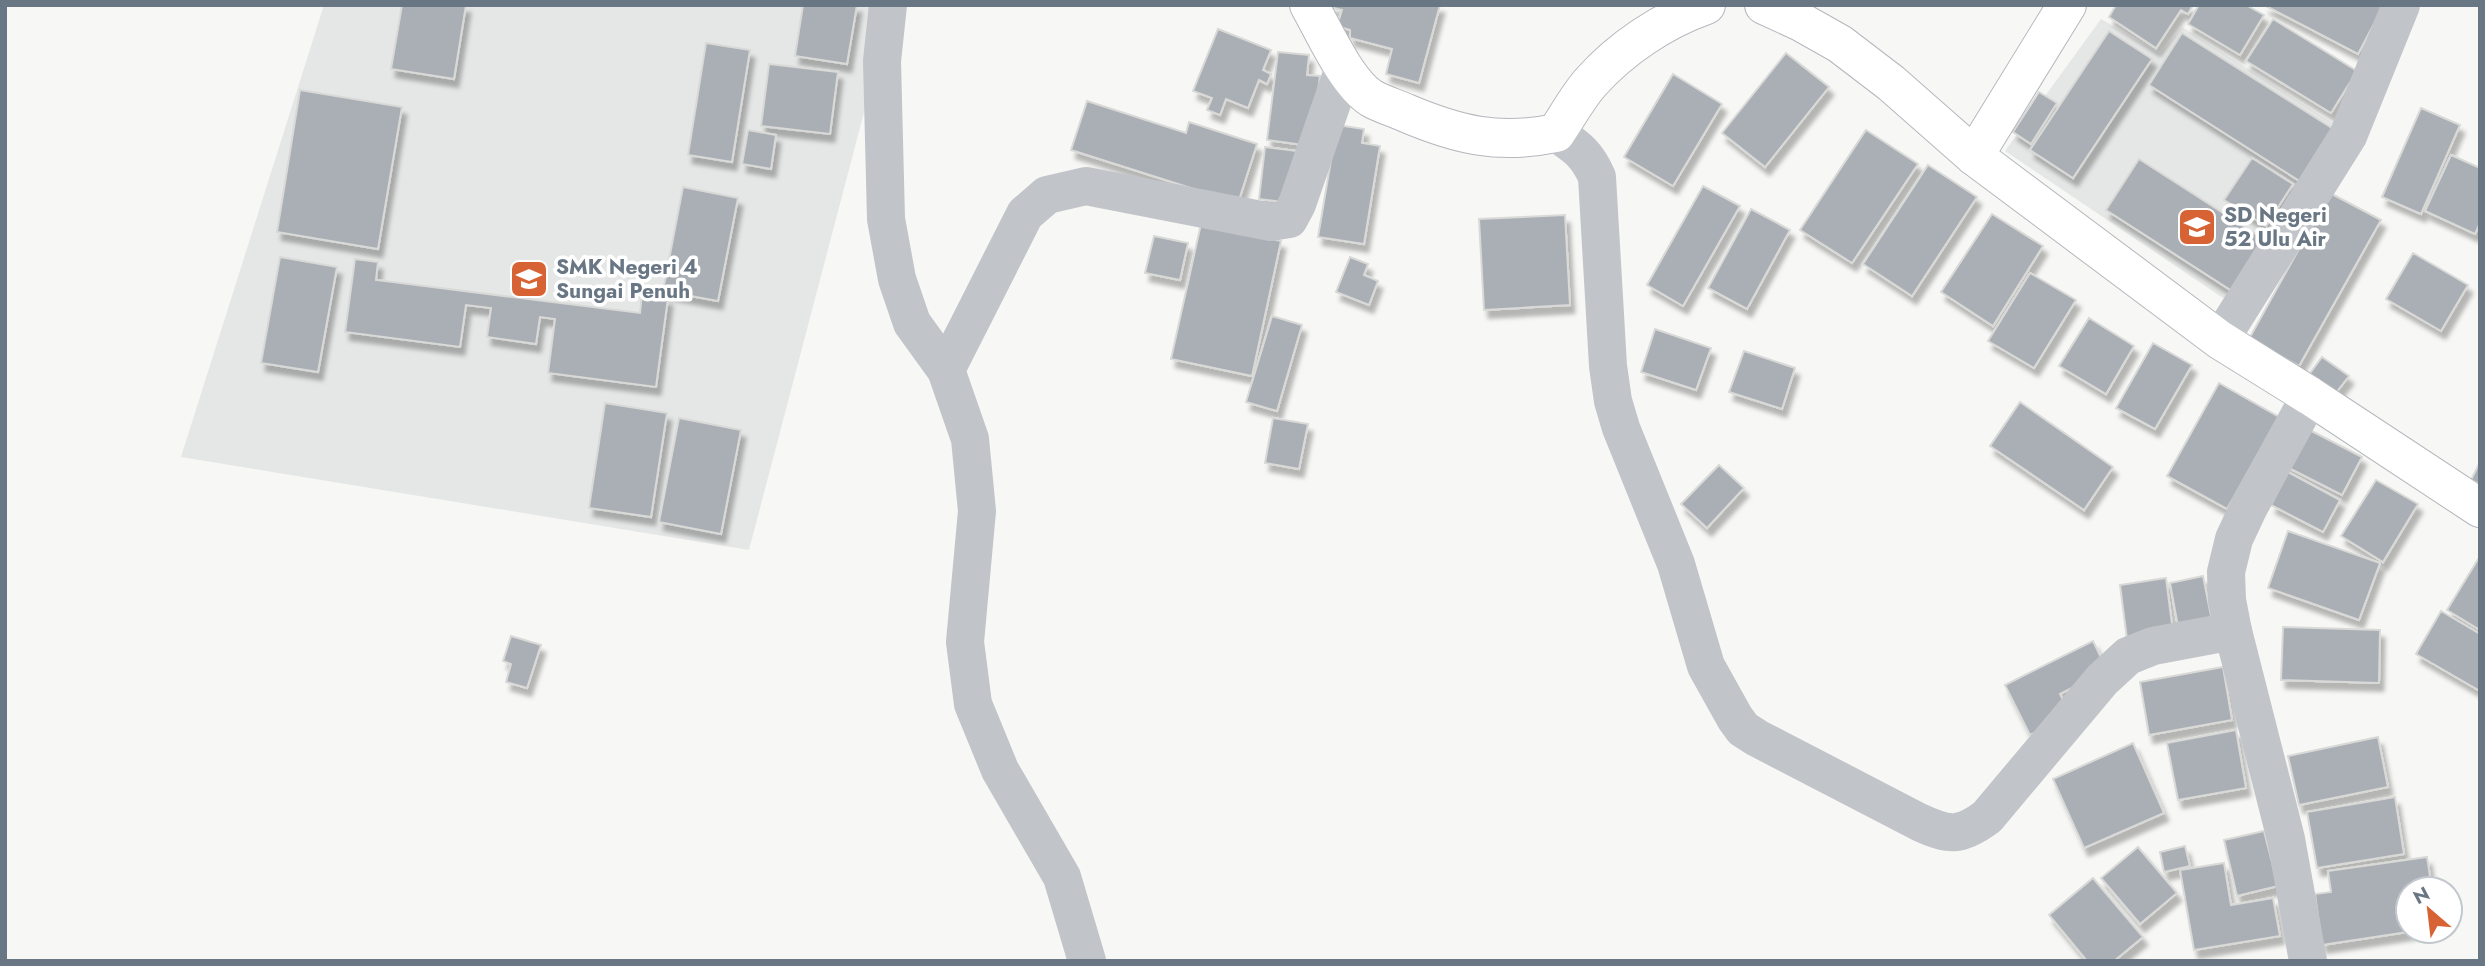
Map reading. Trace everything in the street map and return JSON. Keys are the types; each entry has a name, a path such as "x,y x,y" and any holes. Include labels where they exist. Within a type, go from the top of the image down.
{"street":[{"path":"888,5 882,61 886,219 897,279 912,323 946,370 970,439 977,511 965,642 973,704 1000,770 1062,877 1087,961"},
{"path":"1309,5 1344,68 1370,97 1444,129 1484,138 1528,139 1556,133 1590,83 1633,44 1685,13 1706,5"},
{"path":"1764,5 1840,44 1891,83 1974,156 2220,340 2480,508"},
{"path":"1974,156 2067,5"},
{"path":"2220,340 2348,136 2401,5"},
{"path":"946,370 1025,214 1047,195 1086,186 1271,222 1289,219 1297,204 1344,68"},
{"path":"1556,133 1580,149 1590,160 1597,177 1608,366 1613,401 1621,428 1676,564 1706,666 1743,729 1939,832 1954,834 1970,830 1987,817 2102,680 2128,656 2153,646 2233,631"},
{"path":"2308,961 2286,839 2233,631 2227,600 2226,572 2234,539 2249,507 2310,396"}],"shaded area":[{"name":"SMK Negeri 4 Sungai Penuh","path":"324,5 877,5 867,101 749,550 181,457"},
{"name":"SD Negeri 52 Ulu Air","path":"2101,19 2160,54 2182,27 2342,129 2229,302 2005,151"}],"building":[{"path":"402,5 466,5 454,79 391,69"},
{"path":"803,5 857,5 847,64 795,56"},
{"path":"1322,5 1440,5 1419,83 1386,74 1392,49 1350,38 1350,30 1337,26 1342,10"},
{"path":"2116,5 2193,5 2188,14 2181,10 2156,48 2109,17"},
{"path":"2199,5 2246,5 2264,15 2240,55 2188,24"},
{"path":"2264,5 2384,5 2358,54"},
{"path":"2273,19 2357,71 2331,113 2246,61"},
{"path":"1218,29 1271,50 1263,70 1271,74 1267,84 1259,80 1248,108 1226,99 1220,115 1207,110 1212,98 1193,91"},
{"path":"2109,31 2152,59 2073,178 2030,150"},
{"path":"2182,33 2335,130 2301,182 2149,85"},
{"path":"706,43 750,50 732,162 688,155"},
{"path":"1278,52 1309,55 1307,75 1320,76 1311,146 1267,140"},
{"path":"1786,53 1829,87 1765,167 1722,133"},
{"path":"769,64 838,72 830,134 761,126"},
{"path":"1673,74 1722,104 1673,186 1624,157"},
{"path":"300,90 402,107 378,249 277,232"},
{"path":"2039,92 2057,103 2031,144 2013,132"},
{"path":"1087,101 1186,133 1189,122 1257,144 1238,203 1071,150"},
{"path":"2421,108 2460,125 2421,214 2382,197"},
{"path":"1337,125 1364,129 1362,143 1380,146 1364,244 1318,237"},
{"path":"748,130 776,135 771,169 742,164"},
{"path":"1866,130 1918,164 1852,263 1800,230"},
{"path":"1265,147 1297,151 1291,203 1259,199"},
{"path":"2451,155 2480,168 2480,223 2475,234 2425,211"},
{"path":"2252,158 2293,184 2266,226 2224,200"},
{"path":"2139,159 2265,240 2232,291 2106,210"},
{"path":"1928,165 1977,197 1912,296 1863,264"},
{"path":"1703,186 1740,206 1683,306 1647,285"},
{"path":"683,187 738,198 718,301 663,291"},
{"path":"2330,193 2381,220 2299,366 2249,339"},
{"path":"1751,209 1790,230 1747,309 1708,288"},
{"path":"1992,214 2043,246 1993,326 1941,292"},
{"path":"1565,215 1570,305 1484,310 1479,219"},
{"path":"1201,224 1281,241 1252,376 1171,359"},
{"path":"1154,236 1188,243 1180,280 1145,273"},
{"path":"2413,253 2468,285 2441,331 2386,299"},
{"path":"280,257 337,267 318,372 261,363"},
{"path":"1350,257 1368,264 1364,275 1378,281 1369,305 1336,292"},
{"path":"355,259 378,262 376,280 640,313 642,294 668,298 656,387 548,373 555,319 540,317 536,344 487,337 491,308 466,305 460,347 345,332"},
{"path":"2030,273 2076,300 2034,368 1988,341"},
{"path":"1272,316 1302,325 1277,411 1246,402"},
{"path":"2089,318 2134,346 2106,394 2059,366"},
{"path":"1655,329 1711,348 1696,390 1641,372"},
{"path":"2153,343 2192,365 2155,429 2116,408"},
{"path":"1744,351 1795,368 1782,409 1729,392"},
{"path":"2322,357 2349,376 2335,394 2308,376"},
{"path":"2219,383 2279,417 2227,509 2167,476"},
{"path":"2020,402 2113,467 2084,510 1990,446"},
{"path":"605,403 667,413 651,517 589,508"},
{"path":"679,418 741,430 721,534 659,522"},
{"path":"1273,418 1308,424 1299,469 1265,463"},
{"path":"2300,425 2362,457 2342,495 2279,463"},
{"path":"2480,462 2480,484 2471,480"},
{"path":"1719,465 1744,488 1707,528 1681,504"},
{"path":"2288,472 2340,500 2323,532 2271,505"},
{"path":"2376,480 2418,504 2383,562 2341,536"},
{"path":"2288,531 2380,563 2359,620 2268,588"},
{"path":"2480,556 2480,630 2447,610"},
{"path":"2203,576 2213,626 2179,632 2170,583"},
{"path":"2166,578 2173,632 2127,639 2120,585"},
{"path":"2441,611 2480,634 2480,691 2416,654"},
{"path":"2283,627 2380,630 2379,683 2281,680"},
{"path":"511,636 541,645 527,688 506,682 511,664 503,661"},
{"path":"2093,641 2107,670 2060,694 2070,714 2030,735 2005,685"},
{"path":"2223,667 2232,720 2149,735 2140,682"},
{"path":"2236,730 2246,788 2178,800 2167,743"},
{"path":"2378,737 2388,787 2299,805 2288,756"},
{"path":"2133,743 2164,813 2084,848 2053,779"},
{"path":"2395,797 2404,854 2317,868 2307,812"},
{"path":"2264,831 2278,886 2237,896 2224,840"},
{"path":"2185,846 2190,866 2164,872 2160,852"},
{"path":"2138,847 2177,893 2140,924 2101,878"},
{"path":"2427,857 2430,875 2394,875 2394,934 2322,945 2315,894 2331,892 2328,871"},
{"path":"2224,863 2231,905 2273,898 2280,936 2194,950 2180,870"},
{"path":"2093,878 2143,937 2114,961 2087,961 2049,915"}],"place":[{"name":"SD Negeri 52 Ulu Air","path":"2197,227"},
{"name":"SMK Negeri 4 Sungai Penuh","path":"529,279"}]}
